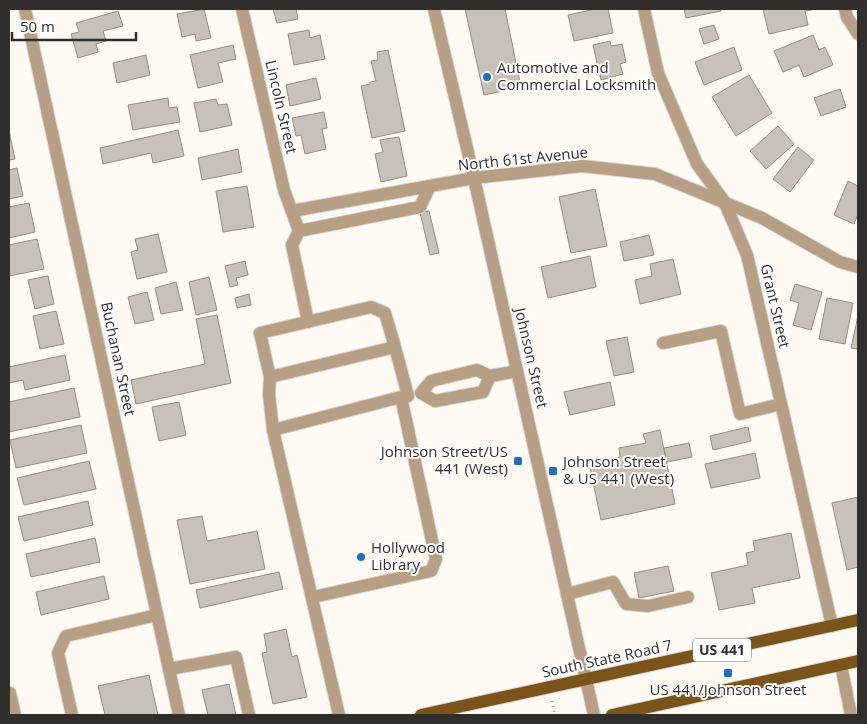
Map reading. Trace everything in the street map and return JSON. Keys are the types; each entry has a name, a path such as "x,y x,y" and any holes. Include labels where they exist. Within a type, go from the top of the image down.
{"main road":[{"name":"South State Road 7","path":"421,715 858,620"},
{"path":"612,715 858,661"}],"street":[{"name":"Buchanan Street","path":"25,9 180,715"},
{"name":"Lincoln Street","path":"242,9 284,190 299,231"},
{"name":"Johnson Street","path":"434,9 474,178 594,715"},
{"name":"Grant Street","path":"644,9 658,73 697,164 724,201 747,255 832,626"},
{"path":"845,9 847,17 858,34"},
{"name":"North 61st Avenue","path":"292,211 474,178 582,166 655,174 762,218 840,262 858,268"},
{"path":"308,322 292,245 299,231 420,207 430,186"},
{"path":"313,598 431,572 436,558 395,347 385,313 371,308 260,332 270,377 269,394 273,430 339,715"},
{"path":"663,343 721,331 740,414 781,404"},
{"path":"270,377 395,347"},
{"path":"421,393 431,381 477,370 490,376 517,371"},
{"path":"273,430 404,396 421,393 435,401 483,392 490,376"},
{"path":"567,594 613,582 626,604 648,606 688,597"},
{"path":"72,715 58,653 66,636 157,615"},
{"path":"169,670 236,656 249,715"},
{"path":"840,665 851,715"},
{"path":"9,694 15,715"}],"building":[{"path":"204,9 211,38 196,41 195,34 182,37 177,14"},
{"path":"273,9 296,9 298,19 277,23"},
{"path":"465,9 505,9 521,87 484,95"},
{"path":"595,9 608,9 613,33 574,41 568,15"},
{"path":"684,9 720,9 721,11 686,18"},
{"path":"763,9 812,10 805,11 808,25 769,34"},
{"path":"118,11 123,26 103,31 106,41 96,44 98,52 78,58 71,34 79,32 76,23"},
{"path":"714,25 719,39 704,44 699,29"},
{"path":"309,30 310,38 320,35 325,59 294,65 288,34"},
{"path":"813,35 819,50 825,47 833,65 804,77 799,65 783,72 774,51"},
{"path":"610,41 611,46 622,44 626,62 620,64 623,74 601,80 593,45"},
{"path":"233,45 236,59 218,63 223,82 198,88 190,55"},
{"path":"734,47 742,70 704,85 695,62"},
{"path":"388,50 405,131 372,138 361,86 376,81 371,61 378,60 377,52"},
{"path":"146,55 150,75 117,83 113,63"},
{"path":"749,75 772,113 736,136 712,97"},
{"path":"316,78 321,99 290,106 286,85"},
{"path":"840,89 846,107 821,116 814,98"},
{"path":"168,98 169,108 177,107 180,122 133,130 128,105"},
{"path":"216,99 218,105 227,104 232,125 200,132 194,103"},
{"path":"324,112 327,128 322,129 326,149 305,154 301,135 296,136 292,118"},
{"path":"778,126 794,144 766,169 750,151"},
{"path":"178,130 184,156 153,163 151,153 103,164 100,148"},
{"path":"9,131 15,159 9,160"},
{"path":"399,137 407,176 381,182 375,154 383,152 380,140"},
{"path":"798,147 814,160 790,192 773,179"},
{"path":"238,149 242,172 202,180 198,158"},
{"path":"17,168 23,196 9,199 9,170"},
{"path":"848,181 858,186 858,214 854,224 834,215"},
{"path":"247,186 254,227 223,232 216,191"},
{"path":"595,189 607,246 571,253 559,197"},
{"path":"29,203 35,232 9,238 9,207"},
{"path":"429,211 439,253 430,255 420,212"},
{"path":"158,234 167,272 137,279 131,252 138,250 135,239"},
{"path":"649,235 654,255 624,261 620,242"},
{"path":"37,239 44,269 9,276 9,245"},
{"path":"590,256 596,287 548,298 541,267"},
{"path":"673,259 681,294 640,304 635,280 652,276 650,264"},
{"path":"245,261 248,275 236,278 238,285 230,287 225,266"},
{"path":"48,276 54,304 35,309 28,280"},
{"path":"209,277 217,310 196,315 189,282"},
{"path":"176,282 183,310 161,314 155,288"},
{"path":"795,284 822,292 811,330 793,325 799,303 790,300"},
{"path":"147,292 154,320 135,324 128,297"},
{"path":"249,294 251,305 237,308 235,298"},
{"path":"827,298 853,303 845,344 819,339"},
{"path":"56,311 64,344 40,349 33,316"},
{"path":"217,315 231,383 136,404 131,380 205,364 196,319"},
{"path":"858,316 858,349 851,348"},
{"path":"627,337 634,372 614,376 606,341"},
{"path":"65,355 70,380 25,390 23,380 9,383 9,367"},
{"path":"610,382 615,405 570,415 564,392"},
{"path":"74,388 80,417 9,432 9,402"},
{"path":"179,402 186,435 159,441 152,407"},
{"path":"81,425 87,453 16,468 10,440"},
{"path":"748,427 751,441 713,450 710,436"},
{"path":"660,430 675,504 601,520 589,463 620,457 619,448 646,443 643,434"},
{"path":"689,443 692,457 667,462 664,448"},
{"path":"755,453 760,478 711,488 705,464"},
{"path":"89,461 96,489 24,505 17,478"},
{"path":"858,497 858,567 847,570 832,503"},
{"path":"88,501 93,525 24,541 18,517"},
{"path":"202,516 207,541 257,531 265,569 190,584 177,520"},
{"path":"791,533 800,578 752,588 755,603 719,610 711,573 748,565 746,553 755,551 753,541"},
{"path":"95,538 100,562 31,577 26,554"},
{"path":"668,566 674,591 639,598 634,573"},
{"path":"279,572 283,589 200,608 196,590"},
{"path":"104,576 109,599 41,615 36,592"},
{"path":"286,629 292,657 297,655 307,697 273,704 262,653 267,652 264,634"},
{"path":"149,675 158,715 105,715 98,686"},
{"path":"229,684 236,715 208,715 202,690"}],"place":[{"name":"Automotive and Commercial Locksmith","path":"487,77"},
{"name":"Johnson Street/US 441 (West)","path":"518,461"},
{"name":"Johnson Street & US 441 (West)","path":"553,471"},
{"name":"Hollywood Library","path":"361,557"},
{"name":"US 441/Johnson Street","path":"728,673"}]}
